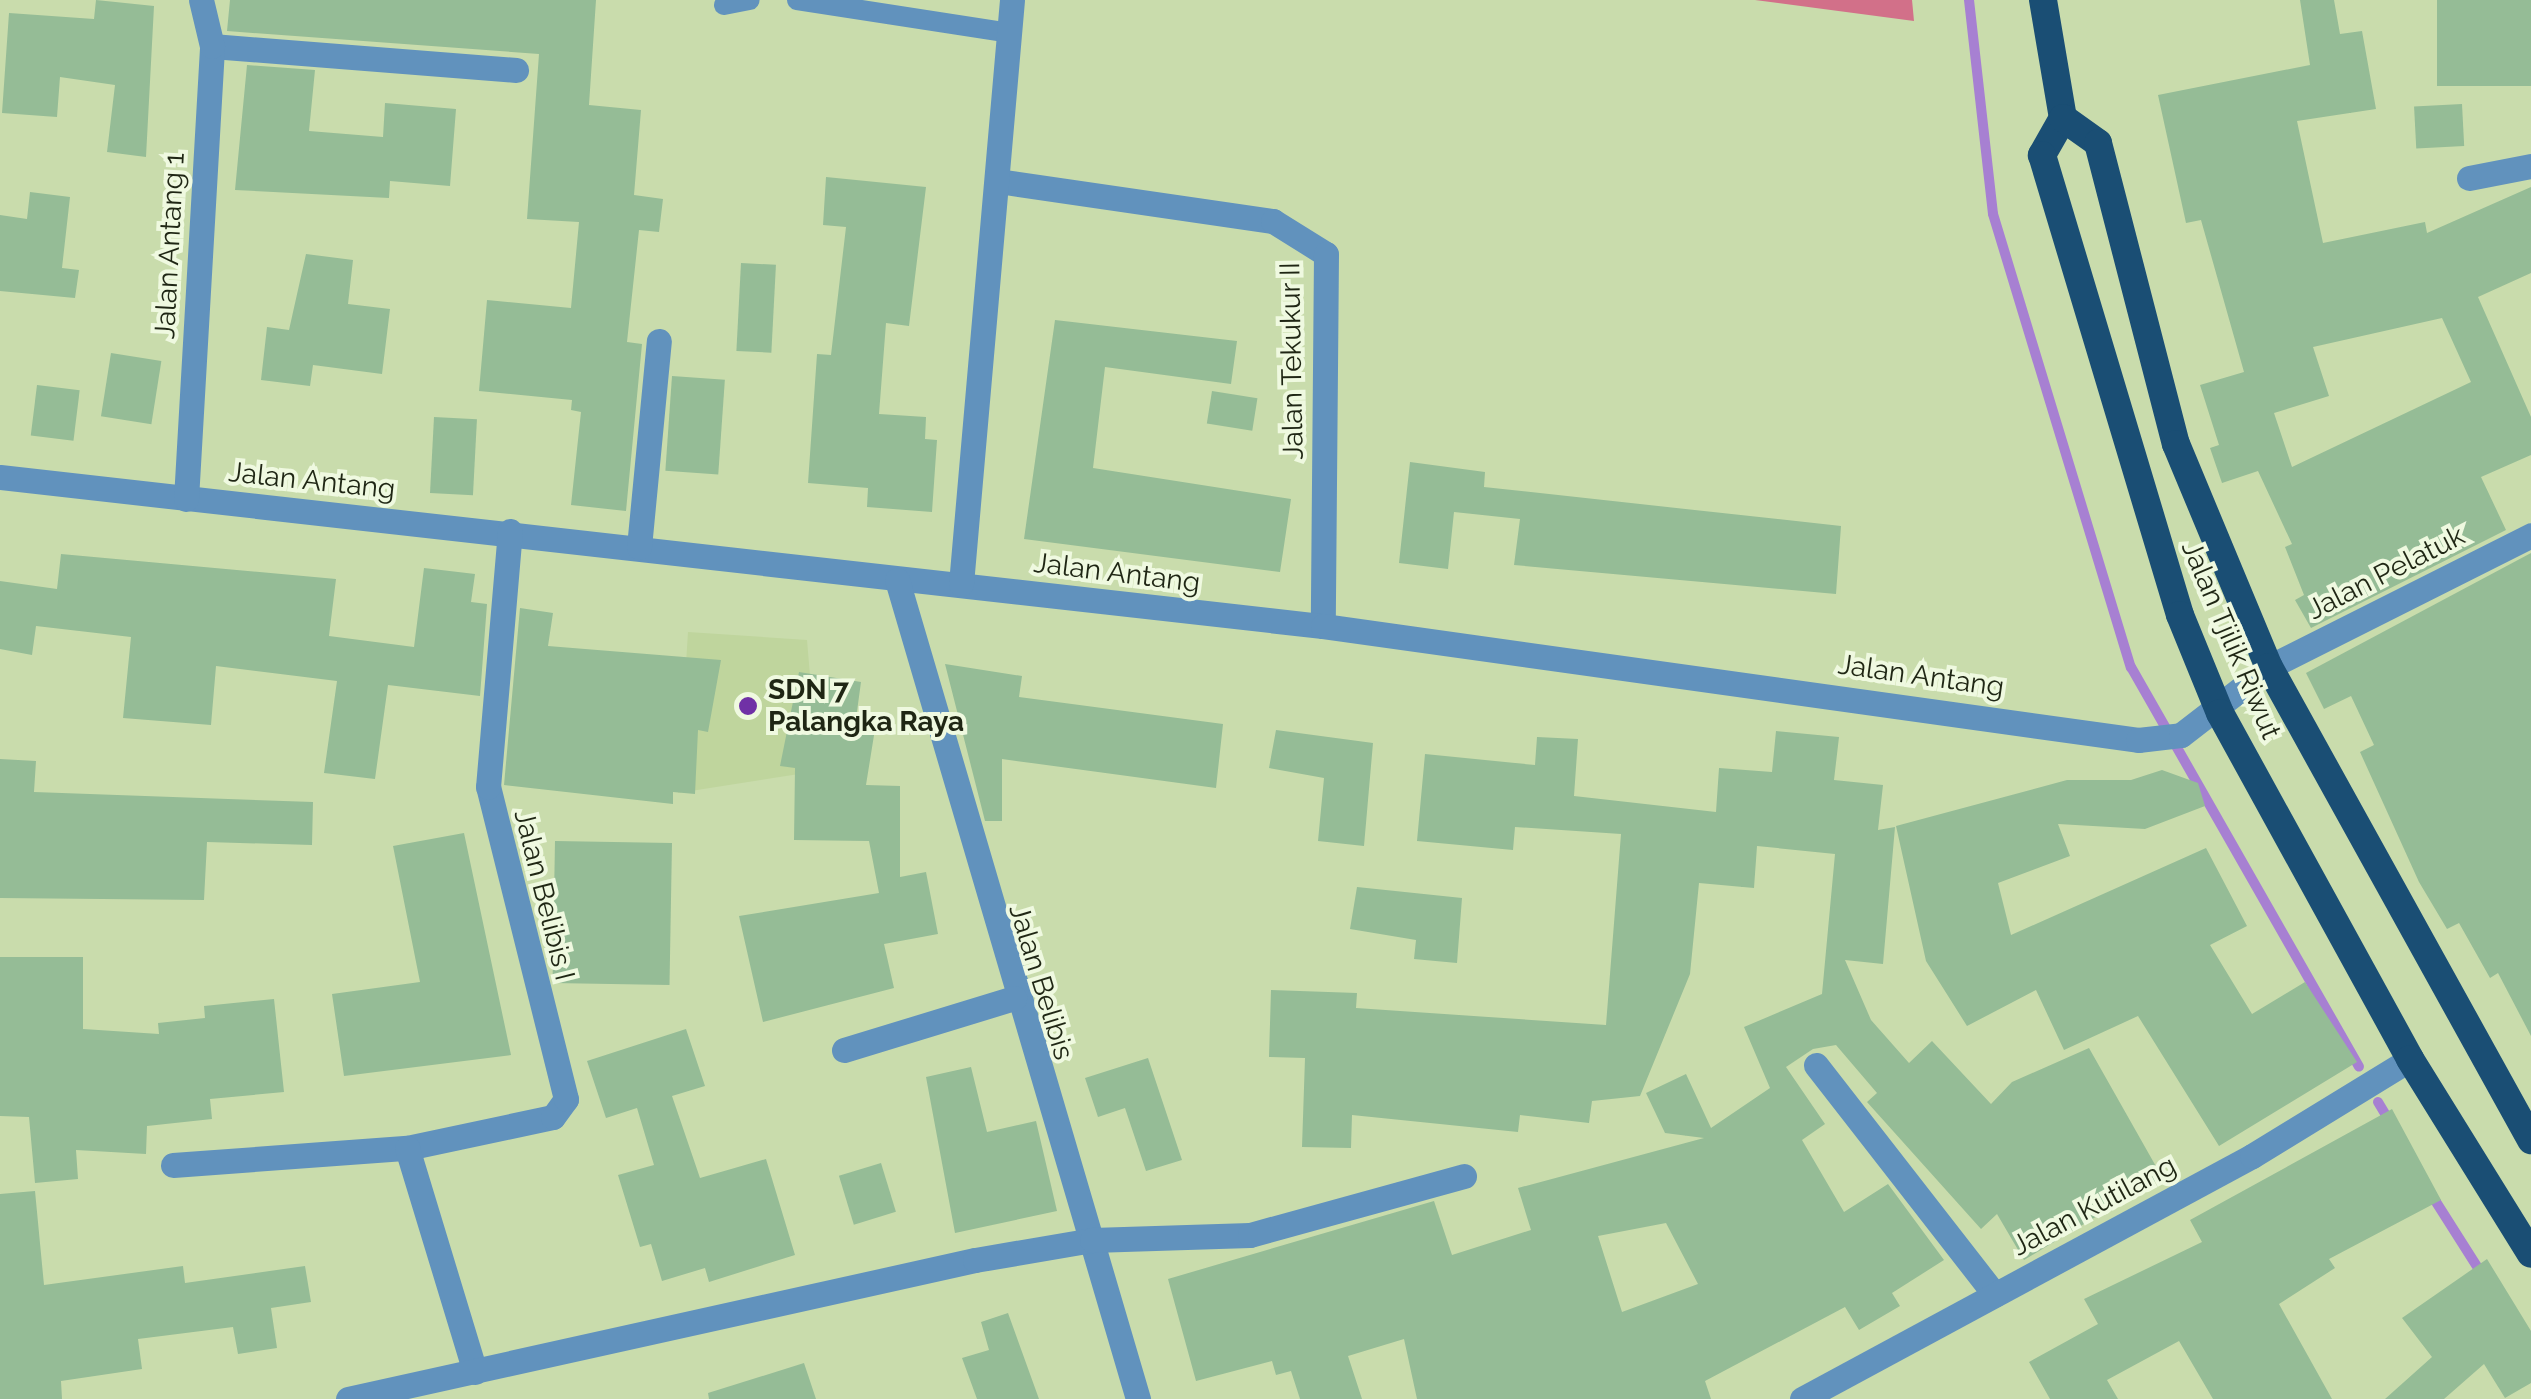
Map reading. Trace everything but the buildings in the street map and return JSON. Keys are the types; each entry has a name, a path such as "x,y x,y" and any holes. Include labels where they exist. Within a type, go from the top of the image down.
{"highway":[{"path":"2043,0 2064,118"},
{"name":"Jalan Tjilik Riwut","path":"2531,1140 2268,667 2176,444 2098,143 2064,118 2042,155 2068,264 2134,488 2220,714 2410,1059 2531,1254"}],"street":[{"name":"Jalan Antang 1","path":"186,498 212,46 201,0"},
{"path":"961,584 1012,0"},
{"path":"212,46 516,70"},
{"path":"2469,178 2531,166"},
{"name":"Jalan Tekukur II","path":"998,181 1274,221 1326,254 1323,626"},
{"path":"640,548 659,340"},
{"name":"Jalan Antang","path":"0,477 510,531 897,580 1323,626 2138,740 2181,735 2220,714"},
{"name":"Jalan Belibis I","path":"172,1165 407,1148 553,1117 566,1099 488,787 510,531"},
{"name":"Jalan Pelatuk","path":"2220,714 2268,667 2531,534"},
{"name":"Jalan Belibis","path":"897,580 1014,998 1092,1240 1138,1399"},
{"path":"844,1050 1014,998"},
{"name":"Jalan Kutilang","path":"1802,1399 2410,1059"},
{"path":"1816,1066 1995,1294"},
{"path":"407,1148 475,1372"},
{"path":"348,1399 1092,1240 1250,1235 1464,1176"}],"lane":[{"path":"724,5 750,0"},
{"path":"797,0 1009,33"}],"shaded area":[{"path":"1755,0 1912,0 1914,21"},
{"name":"SDN 7 Palangka Raya","path":"688,632 807,640 818,771 678,793"}],"waterway":[{"path":"1969,0 1993,214 2131,667 2359,1067"},
{"path":"2378,1102 2390,1122"},
{"path":"2431,1194 2483,1276"}],"place":[{"name":"SDN 7 Palangka Raya","path":"748,706"}]}
